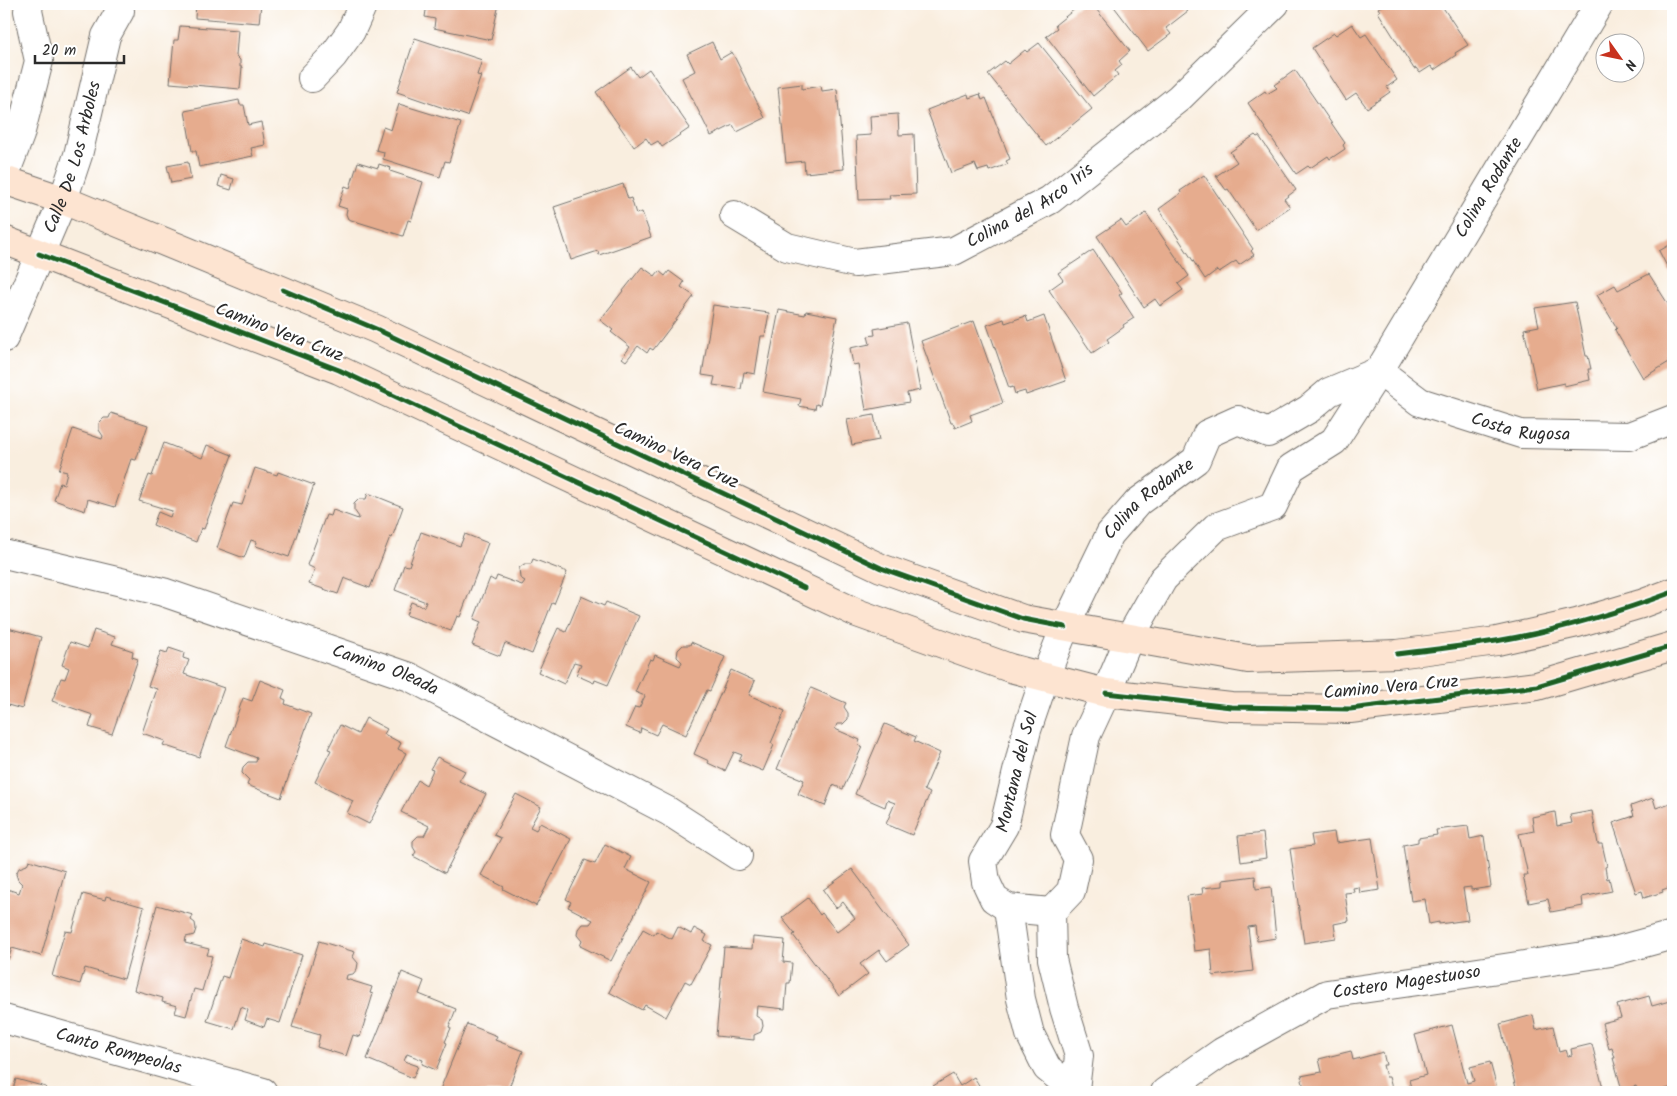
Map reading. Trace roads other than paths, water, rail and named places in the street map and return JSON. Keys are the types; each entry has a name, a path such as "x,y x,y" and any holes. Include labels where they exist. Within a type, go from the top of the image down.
{"main road":[{"name":"Camino Vera Cruz","path":"4,178 63,200 376,329 881,568 1023,619 1248,659 1397,654 1497,641 1577,623 1641,604 1673,592"},
{"name":"Camino Vera Cruz","path":"4,240 339,370 857,613 1010,668 1106,693 1231,708 1350,709 1537,686 1673,646"}],"street":[{"path":"4,178 20,135 39,60 28,11 29,4"},
{"name":"Calle De Los Arboles","path":"4,338 63,200 78,155 106,36 120,11 119,4"},
{"path":"312,78 333,56 351,31 363,4"},
{"name":"Colina del Arco Iris","path":"734,215 787,247 856,263 954,251 1050,200 1180,98 1275,4"},
{"name":"Colina Rodante","path":"1291,468 1334,441 1379,371 1599,4"},
{"path":"1076,1091 1079,1056 1064,1008 1052,959 1051,912 1071,891 1078,859 1065,835 1086,736 1129,639 1163,579 1216,527 1273,506 1291,468 1268,433 1309,409 1329,392 1379,371"},
{"name":"Costa Rugosa","path":"1379,371 1420,402 1521,434 1629,436 1673,419"},
{"name":"Colina Rodante","path":"1065,627 1110,534 1138,502 1196,460 1206,434 1238,420 1268,433"},
{"name":"Camino Oleada","path":"4,554 163,592 410,677 668,810 738,856"},
{"name":"Montana del Sol","path":"1008,908 994,899 986,882 983,861 1004,826 1027,730 1065,627"},
{"path":"1051,912 1008,908 1021,999 1030,1034 1047,1068 1076,1091"},
{"name":"Costero Magestuoso","path":"1165,1092 1222,1052 1327,994 1611,952 1673,935"},
{"name":"Canto Rompeolas","path":"4,1019 263,1092"}]}
